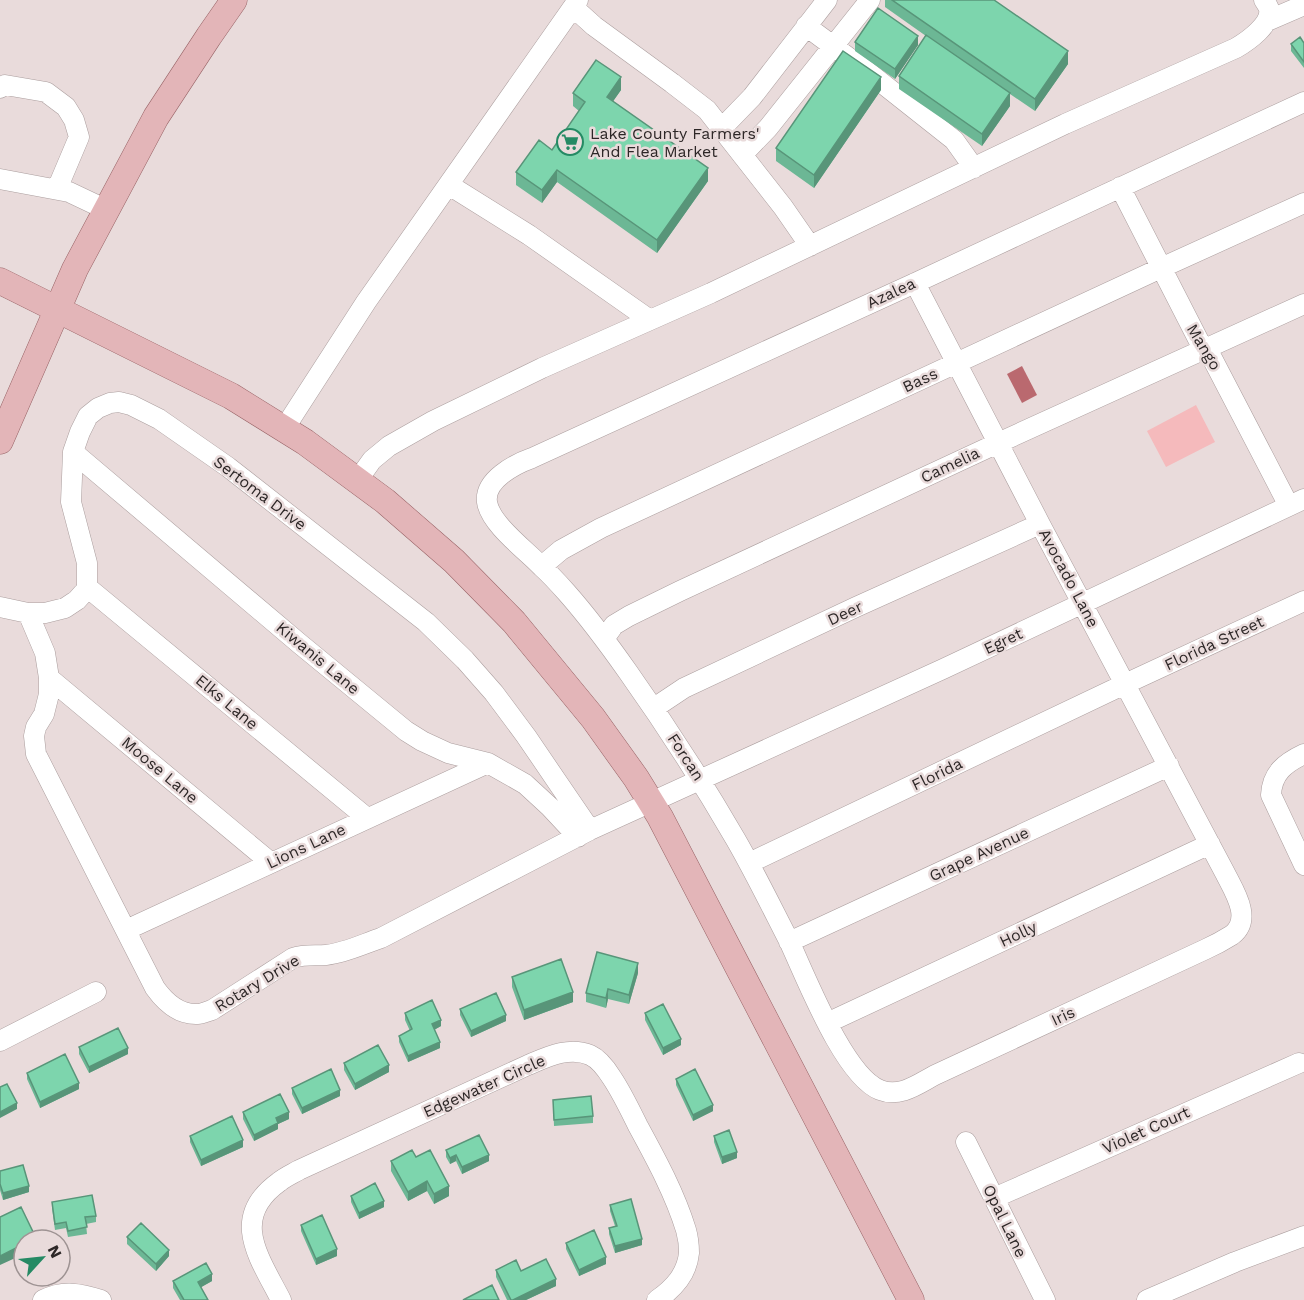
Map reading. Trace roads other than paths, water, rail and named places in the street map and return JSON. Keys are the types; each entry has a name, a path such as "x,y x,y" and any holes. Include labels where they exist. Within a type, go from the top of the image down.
{"main road":[{"path":"0,441 75,269 156,117 234,0"},
{"path":"0,280 231,396 305,442 385,501 454,561 514,622 593,718 651,802 911,1300"}],"street":[{"path":"722,129 752,97 827,0"},
{"path":"742,155 768,128 870,0"},
{"path":"1264,0 1269,10 1267,21"},
{"path":"284,429 366,303 575,4 594,26 706,110 783,207 810,246"},
{"path":"357,481 372,460 389,446 433,421 542,368 810,246 1065,124 1236,48 1252,38 1267,21 1304,5"},
{"path":"806,26 954,140 974,168"},
{"path":"0,88 5,85 46,92 66,107 74,120 79,137 57,189"},
{"name":"Azalea","path":"487,494 491,485 519,462 915,283 1304,102"},
{"path":"0,179 69,192 107,210"},
{"path":"449,185 529,235 650,320"},
{"name":"Mango","path":"1120,187 1203,350 1212,358 1296,502"},
{"name":"Bass","path":"542,566 561,550 601,528 1304,203"},
{"name":"Avocado Lane","path":"915,283 1224,873"},
{"name":"Camelia","path":"604,639 614,625 680,591 998,442 1304,304"},
{"name":"Sertoma Drive","path":"87,587 87,563 71,502 73,452 88,416 98,408 119,402 131,405 159,419 228,467 426,622 465,660 494,693 526,736 584,833"},
{"name":"Kiwanis Lane","path":"73,452 300,644 406,730 422,741 448,753 488,763 525,784 584,833"},
{"name":"Forcan","path":"487,494 487,503 493,518 572,598 654,708 700,779 749,863 827,1023 843,1050"},
{"name":"Egret","path":"651,802 943,669 1296,502"},
{"name":"Deer","path":"654,708 684,688 856,607 1040,525"},
{"path":"0,608 28,613 45,613 65,608 77,600 87,587"},
{"name":"Elks Lane","path":"87,587 367,818"},
{"name":"Florida Street","path":"1125,684 1304,601"},
{"name":"Rotary Drive","path":"28,613 45,653 49,678 49,694 44,714 36,727 34,736 36,753 155,988 171,1007 185,1013 198,1014 212,1010 294,957 304,954 326,955 345,951 381,938 584,833 651,802"},
{"name":"Moose Lane","path":"49,678 270,862"},
{"name":"Florida","path":"749,863 1125,684"},
{"path":"1304,754 1285,765 1276,774 1271,785 1271,795 1304,865"},
{"name":"Lions Lane","path":"126,930 488,763"},
{"name":"Grape Avenue","path":"789,942 1169,766"},
{"name":"Holly","path":"827,1023 1210,844"},
{"name":"Iris","path":"843,1050 868,1083 881,1090 894,1093 903,1091 1206,949 1233,934 1240,925 1242,911 1224,873"},
{"path":"0,1041 96,992"},
{"name":"Edgewater Circle","path":"280,1300 251,1235 251,1221 256,1206 279,1182 299,1170 528,1065 560,1053 575,1052 590,1055 612,1077 652,1152 687,1232 689,1250 687,1264 680,1279 671,1290 657,1300"},
{"name":"Violet Court","path":"994,1198 1299,1063"},
{"name":"Opal Lane","path":"966,1142 1045,1300"},
{"path":"1147,1300 1235,1262 1304,1236"},
{"path":"43,1300 66,1293 82,1294 101,1300"}],"place":[{"name":"Lake County Farmers' And Flea Market","path":"570,142"}]}
